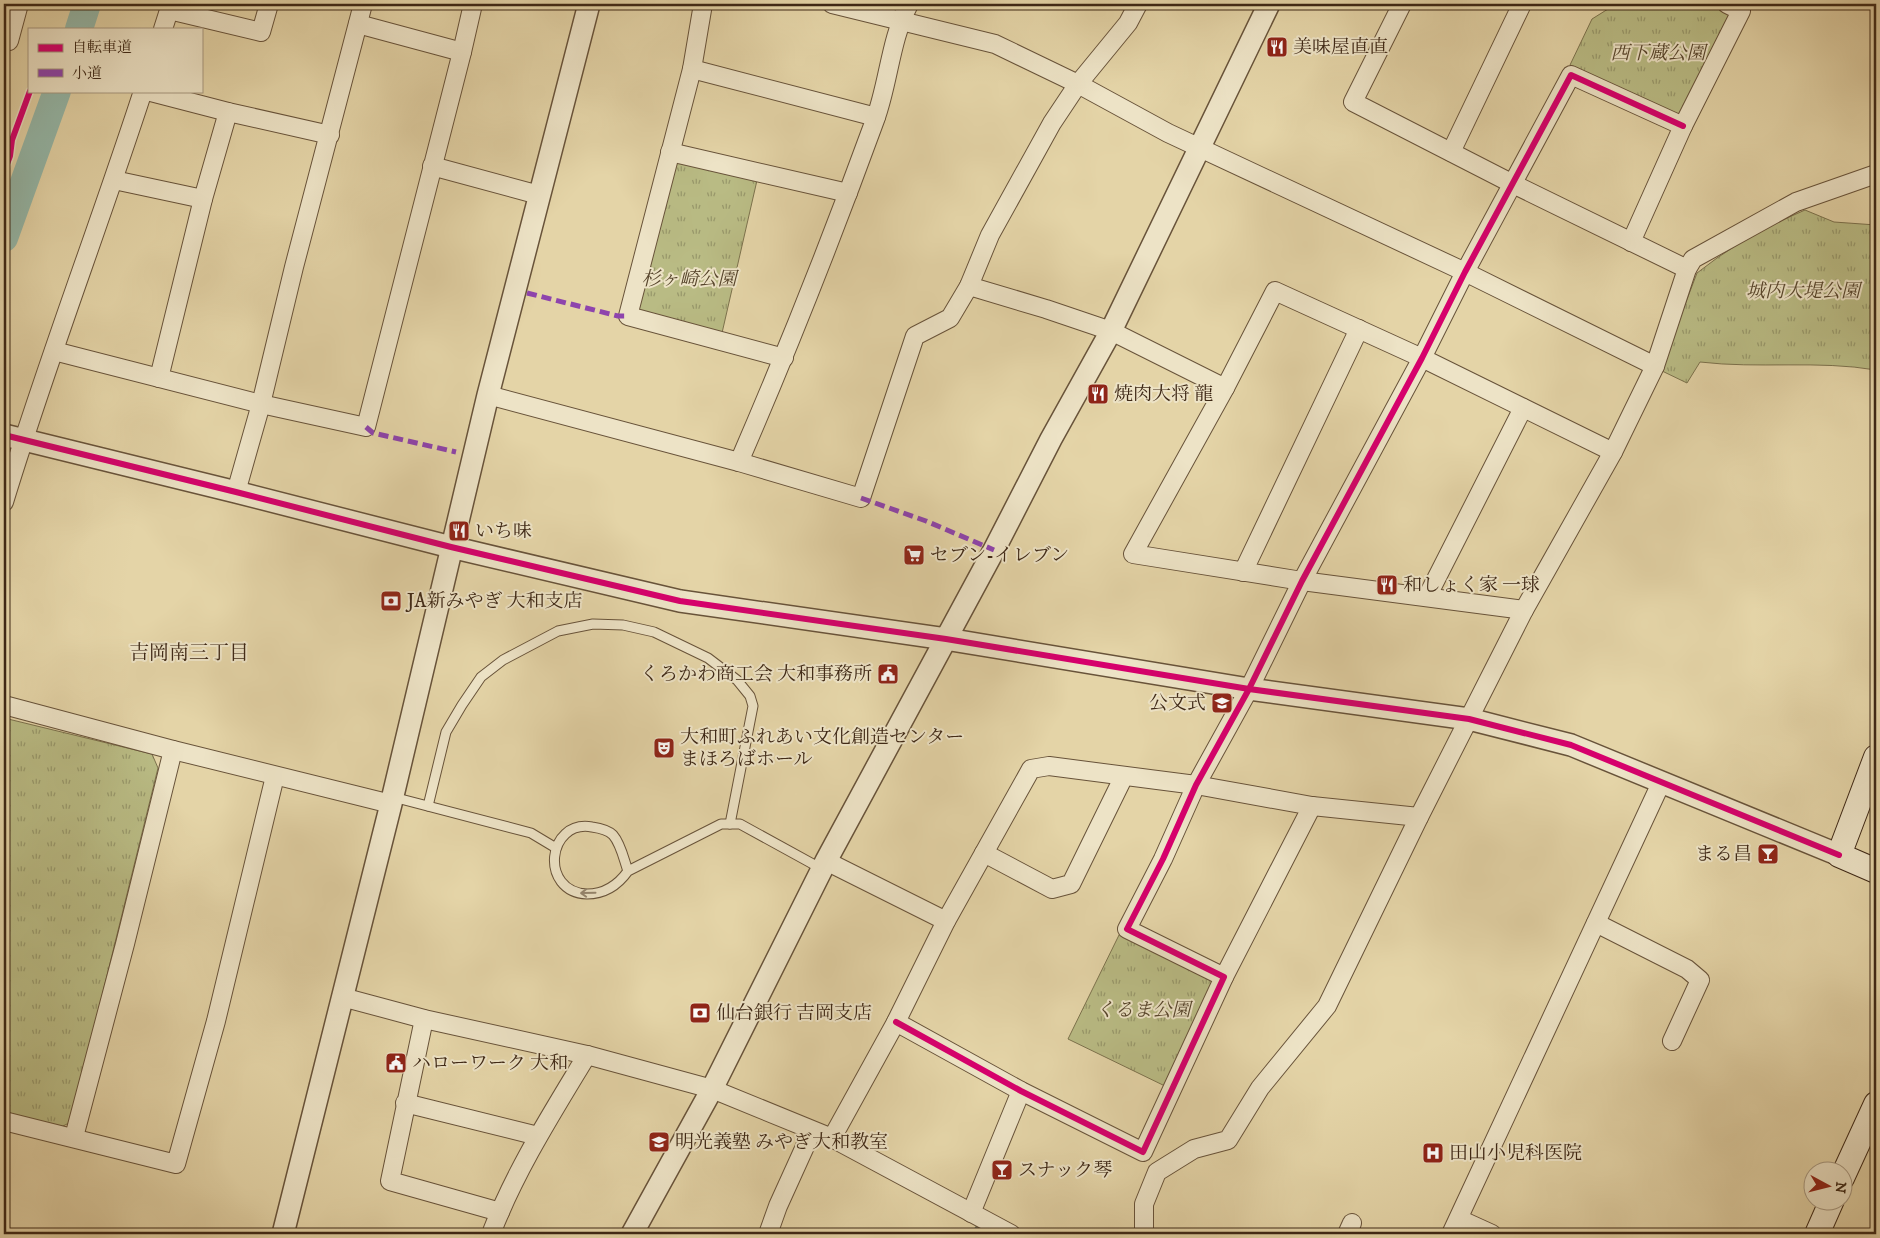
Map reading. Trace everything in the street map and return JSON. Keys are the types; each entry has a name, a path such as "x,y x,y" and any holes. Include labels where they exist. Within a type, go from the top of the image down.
{"main road":[{"path":"1876,757 1839,855 1876,871"},
{"path":"1850,1160 1876,1104"},
{"path":"1816,1234 1827,1210"}],"street":[{"path":"4,40 9,41 19,4"},
{"path":"163,28 170,7 261,32 269,4"},
{"path":"236,492 261,404 294,266 363,4"},
{"path":"54,351 261,404 366,427 473,4"},
{"path":"283,1234 392,800 488,395 589,4"},
{"path":"703,4 692,70 628,316 784,358"},
{"path":"832,4 995,44 1078,84 1168,133 1465,272 1655,366"},
{"path":"739,462 784,358 848,193 876,117 900,22 909,4"},
{"path":"488,395 739,462 861,498 915,336 950,318 969,286 990,235 1052,123 1078,84 1128,23 1138,4"},
{"path":"632,1234 712,1088 824,865 994,550 1051,439 1111,332 1269,4"},
{"path":"1402,4 1353,102 1513,184 1687,269"},
{"path":"1451,152 1522,4"},
{"path":"1631,242 1683,126 1741,11 1727,4"},
{"path":"358,24 462,52"},
{"path":"692,70 876,117"},
{"path":"1224,977 1127,929 1163,859 1196,785 1249,689 1302,581 1571,75 1683,126"},
{"path":"4,502 13,438 54,351 143,92"},
{"path":"151,92 330,135"},
{"path":"159,378 203,199 228,112"},
{"path":"670,152 848,193"},
{"path":"432,166 539,196"},
{"path":"1144,1234 1144,1204 1157,1172 1194,1149 1228,1140 1260,1088 1327,1006 1418,817 1524,610 1613,452 1655,366 1687,269 1693,259 1796,202 1876,174"},
{"path":"114,180 203,199"},
{"path":"969,286 1046,309 1111,332 1225,388"},
{"path":"1524,610 1302,581 1133,554 1225,388 1275,291 1422,358 1613,452"},
{"path":"1243,572 1359,330"},
{"path":"1427,597 1523,408"},
{"path":"13,438 452,547 680,601 946,639 1249,689 1469,719 1571,745 1839,855"},
{"path":"4,706 275,776 392,800"},
{"path":"74,1137 125,944 173,750"},
{"path":"832,1138 896,1022 946,921 1030,769 1049,766 1196,785 1312,806 1418,817"},
{"path":"4,1121 176,1164 216,1021 275,776"},
{"path":"984,853 1052,888 1071,884 1124,776"},
{"path":"1492,1234 1455,1226 1661,783"},
{"path":"1143,1152 1224,977 1312,806"},
{"path":"824,865 946,921"},
{"path":"1596,924 1687,969 1700,980 1672,1041"},
{"path":"342,997 424,1019 587,1055 712,1088 832,1138 1011,1234"},
{"path":"424,1019 390,1181 500,1212"},
{"path":"896,1022 1021,1091 1143,1152 1157,1172"},
{"path":"491,1234 538,1136 587,1055"},
{"path":"971,1213 1021,1091"},
{"path":"405,1103 538,1136"},
{"path":"768,1234 778,1206 812,1131"}],"lane":[{"path":"428,806 446,732 462,705 482,678 503,660 558,630 593,624 623,625 654,632 708,658 737,680 750,696 753,706 730,824"},
{"path":"392,800 428,806 531,833 556,848"},
{"path":"628,871 618,844 612,834 600,828 586,826 574,829 563,836 556,848 554,862 558,876 564,886 579,894 593,894 607,890 620,882 628,871 721,824 740,824 824,865"}],"green space":[{"name":"西下蔵公園","path":"1616,4 1713,4 1733,14 1681,119 1570,65 1592,19"},
{"name":"杉ヶ崎公園","path":"675,157 758,176 722,333 636,311"},
{"name":"城内大堤公園","path":"1805,210 1834,222 1876,225 1876,370 1810,365 1744,365 1700,362 1687,383 1660,370 1697,273 1758,231"},
{"path":"4,718 152,754 158,768 71,1122 61,1127 4,1113"},
{"name":"くるま公園","path":"1120,933 1216,980 1167,1087 1068,1039"}],"waterway":[{"path":"79,28 87,4"},
{"path":"4,238 57,92"},
{"path":"975,1234 977,1228"}],"marked path":[{"path":"527,293 618,316 628,316"},
{"path":"366,427 373,433 456,452"},
{"path":"861,498 926,521 994,550"}],"cycle path":[{"path":"896,1022 1021,1091 1143,1152 1224,977 1127,929 1163,859 1196,785 1249,689 1302,581 1571,75 1683,126"},
{"path":"4,172 10,156 12,140 30,92"},
{"path":"4,435 451,547 680,601 946,639 1249,689 1469,719 1571,745 1839,855"}],"place":[{"name":"美味屋直直","path":"1277,47"},
{"name":"焼肉大将 龍","path":"1098,394"},
{"name":"いち味","path":"459,531"},
{"name":"セブン-イレブン","path":"914,555"},
{"name":"和しょく家 一球","path":"1387,585"},
{"name":"JA新みやぎ 大和支店","path":"391,601"},
{"name":"くろかわ商工会 大和事務所","path":"888,674"},
{"name":"公文式","path":"1222,703"},
{"name":"大和町ふれあい文化創造センター まほろばホール","path":"664,748"},
{"name":"まる昌","path":"1768,854"},
{"name":"仙台銀行 吉岡支店","path":"700,1013"},
{"name":"ハローワーク 大和","path":"396,1063"},
{"name":"明光義塾 みやぎ大和教室","path":"659,1142"},
{"name":"田山小児科医院","path":"1433,1153"},
{"name":"スナック琴","path":"1002,1170"}],"district":[{"name":"吉岡南三丁目","path":"189,653"}]}
